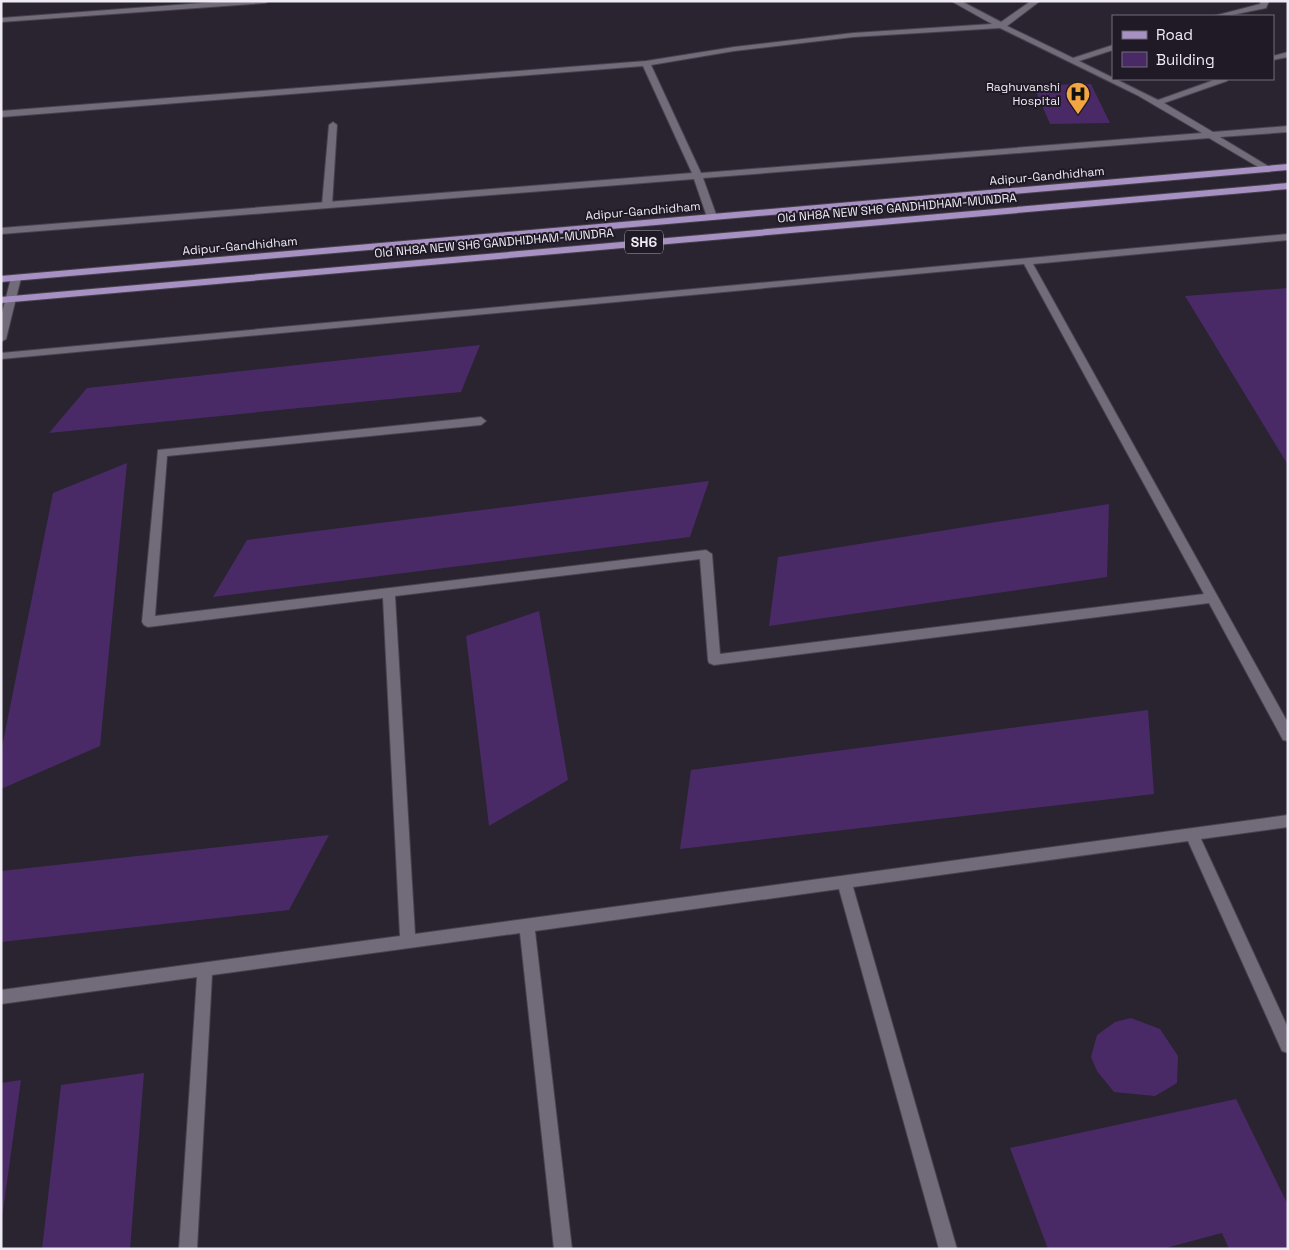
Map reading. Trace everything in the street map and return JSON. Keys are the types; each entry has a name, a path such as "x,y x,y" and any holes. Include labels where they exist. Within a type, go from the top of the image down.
{"main road":[{"name":"Adipur-Gandhidham","path":"1,279 1288,167"},
{"name":"Old NH8A NEW SH6 GANDHIDHAM-MUNDRA","path":"6,300 1288,186"}],"street":[{"path":"1,20 265,1"},
{"path":"955,1 1112,79"},
{"path":"1,114 646,64 734,48 853,35 1002,26 1036,1"},
{"path":"1223,15 1258,8 1263,6 1265,1"},
{"path":"1072,60 1112,47"},
{"path":"1274,58 1288,54"},
{"path":"646,64 698,176 712,217"},
{"path":"1113,80 1140,93 1268,169"},
{"path":"1157,104 1221,80"},
{"path":"327,205 333,125"},
{"path":"1,231 1288,129"},
{"path":"1,356 1288,237"},
{"path":"1028,261 1288,736"},
{"path":"1,339 6,300 16,278"},
{"path":"481,421 162,452 148,622 706,554 714,660 1212,598"},
{"path":"388,593 408,941"},
{"path":"1,997 1288,821"},
{"path":"1192,834 1288,1046"},
{"path":"844,882 948,1249"},
{"path":"527,925 563,1249"},
{"path":"188,1249 205,969"}],"building":[{"path":"1091,84 1110,123 1050,124 1033,85"},
{"path":"1288,288 1288,465 1185,296"},
{"path":"480,345 461,392 49,433 87,388"},
{"path":"127,463 100,746 1,789 1,752 53,493"},
{"path":"709,481 690,537 213,597 247,540"},
{"path":"1109,504 1107,577 769,626 778,557"},
{"path":"539,611 568,780 489,826 466,636"},
{"path":"1148,710 1154,794 680,849 691,770"},
{"path":"329,835 289,910 1,942 1,871"},
{"path":"1131,1018 1160,1029 1178,1056 1177,1083 1155,1096 1114,1092 1097,1071 1091,1057 1097,1035 1115,1022"},
{"path":"144,1073 130,1249 42,1249 61,1085"},
{"path":"21,1080 2,1218 1,1218 1,1083"},
{"path":"1236,1099 1288,1205 1288,1249 1229,1249 1222,1233 1162,1249 1048,1249 1010,1148"}],"place":[{"name":"Raghuvanshi Hospital","path":"1078,115"}]}
